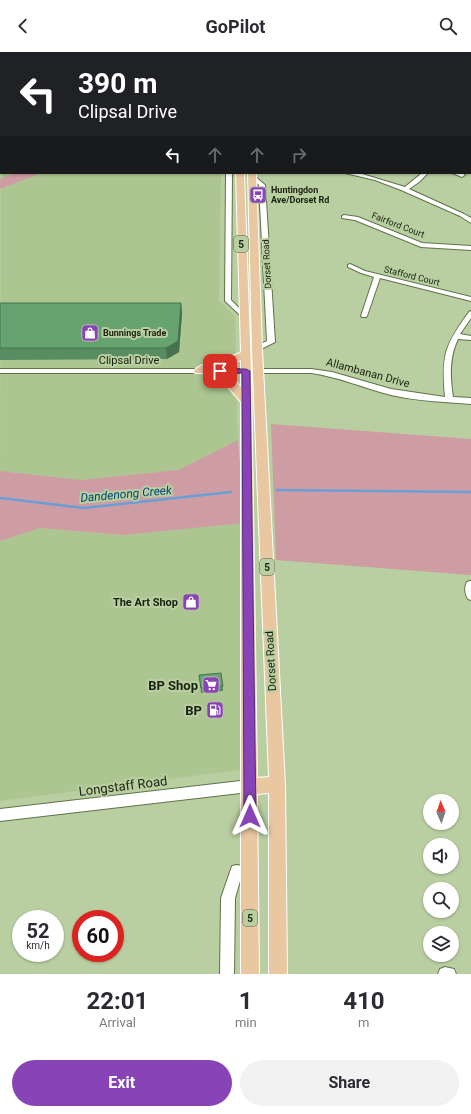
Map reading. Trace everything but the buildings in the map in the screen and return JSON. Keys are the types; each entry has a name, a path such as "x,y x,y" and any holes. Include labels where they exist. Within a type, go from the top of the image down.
{"main road":[{"name":"Dorset Road","path":"240,174 244,354 252,371 276,785 278,974"},
{"name":"Dorset Road","path":"250,974 250,786 245,400 257,349 252,175"},
{"path":"204,371 205,368 232,362 244,354"},
{"path":"204,371 221,374 231,380 245,400"},
{"path":"250,786 276,785"}],"street":[{"path":"229,174 228,301 243,315"},
{"path":"353,174 374,178 404,190 462,215 471,222"},
{"path":"404,190 418,182 424,174"},
{"path":"458,174 462,175"},
{"name":"Dorset Road","path":"252,175 262,185 271,342 257,349"},
{"path":"229,217 241,211"},
{"path":"462,215 471,213"},
{"name":"Fairford Court","path":"344,217 356,218 422,245 471,248"},
{"name":"Stafford Court","path":"350,266 358,271 471,299"},
{"path":"364,316 378,276"},
{"path":"449,399 446,359 455,336 471,312"},
{"path":"455,336 471,338"},
{"name":"Allambanan Drive","path":"252,371 323,372 345,376 378,388 404,395 471,401"},
{"name":"Clipsal Drive","path":"0,372 252,371"},
{"path":"470,585 471,596"},
{"name":"Longstaff Road","path":"0,815 250,786"},
{"path":"227,974 228,898 237,871"}],"shaded area":[{"path":"1,174 221,174 219,301 235,316 238,440 178,470 81,480 0,471"},
{"path":"12,174 38,174 0,189 0,179"},
{"path":"271,424 471,439 471,575 276,560"},
{"path":"238,440 245,523 123,535 40,528 0,541 0,471 81,480 178,470"},
{"path":"245,523 247,769 0,801 0,541 40,528 123,535"}],"waterway":[{"name":"Dandenong Creek","path":"277,490 471,492"},
{"name":"Dandenong Creek","path":"0,498 84,508 231,492"}],"place":[{"name":"Huntingdon Ave/Dorset Rd","path":"258,195"},
{"name":"Bunnings Trade","path":"90,333"},
{"name":"The Art Shop","path":"191,602"},
{"name":"BP Shop","path":"211,685"},
{"name":"BP","path":"215,710"}],"route":[{"path":"220,371 246,371 245,400 250,816"}]}
